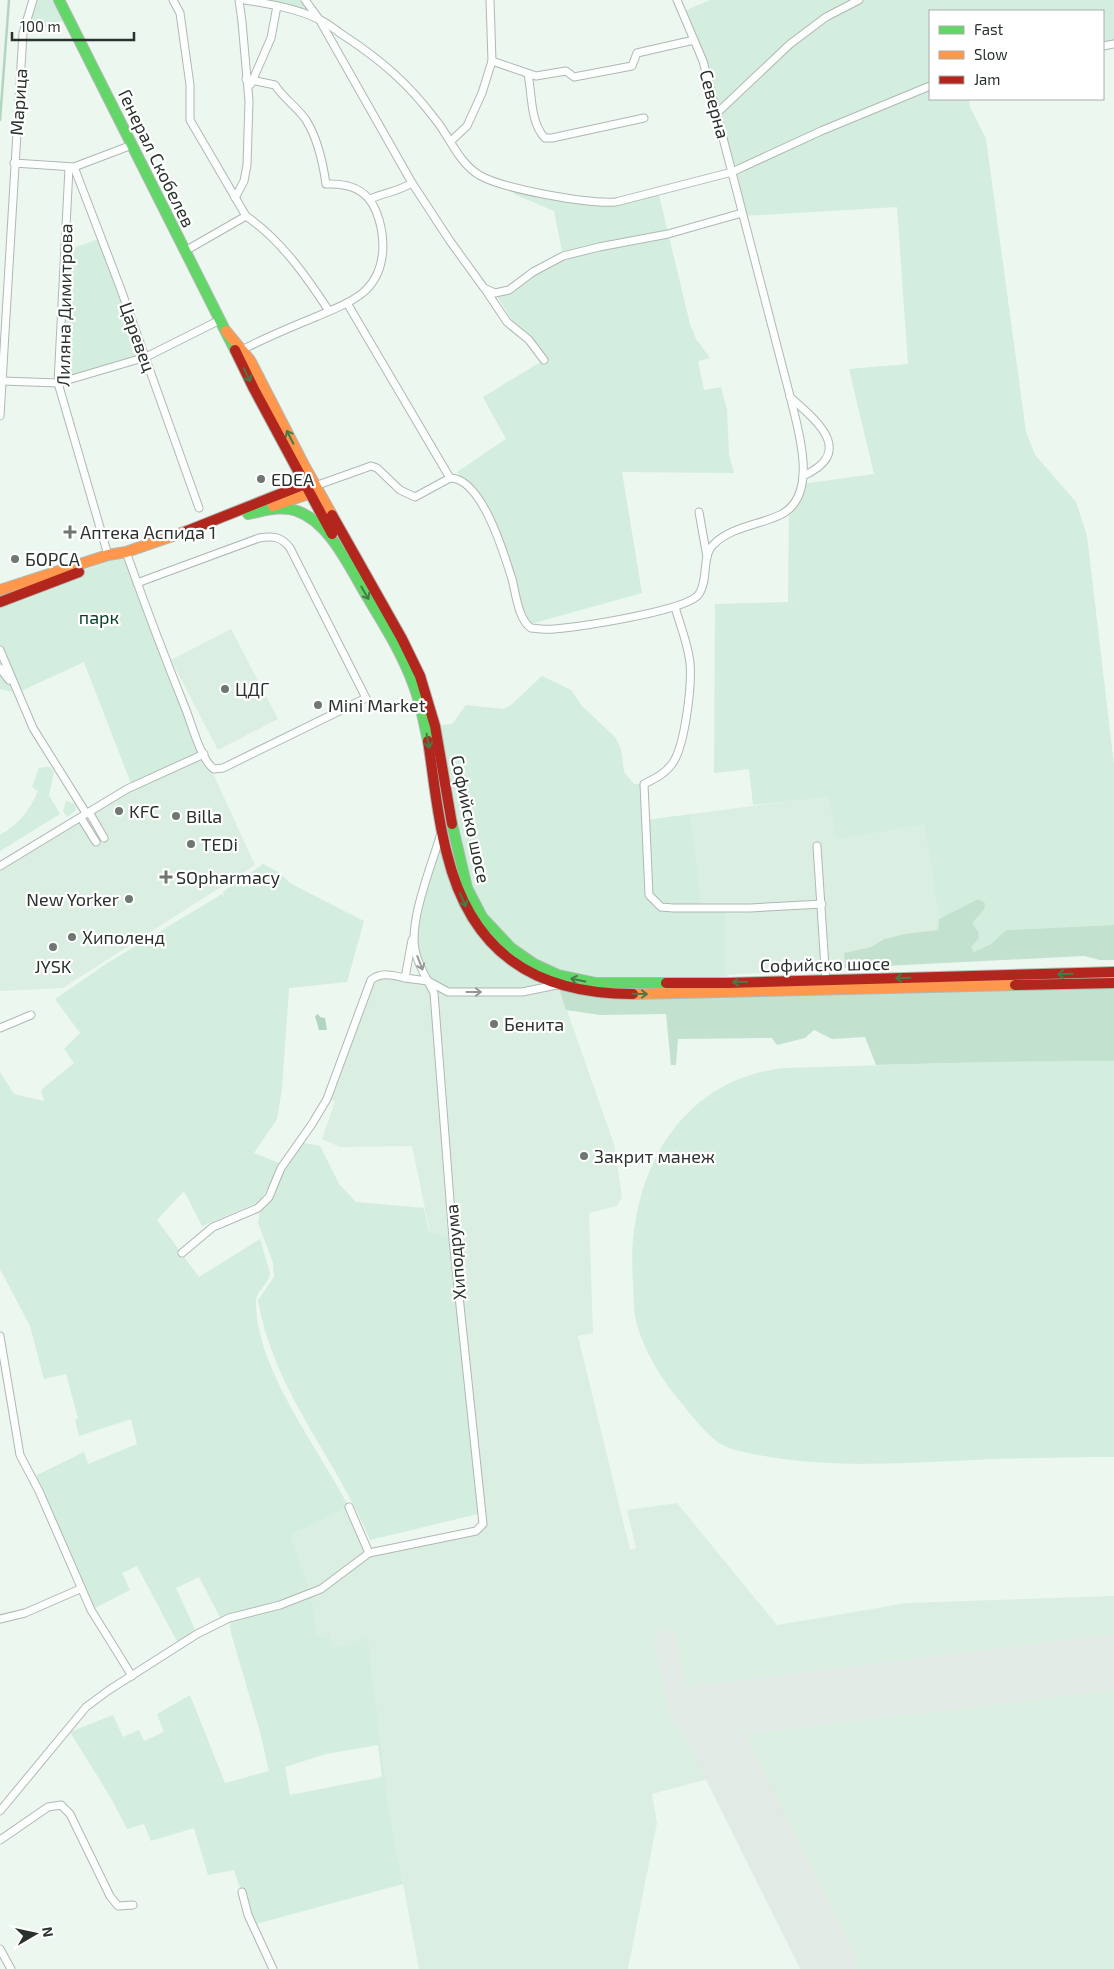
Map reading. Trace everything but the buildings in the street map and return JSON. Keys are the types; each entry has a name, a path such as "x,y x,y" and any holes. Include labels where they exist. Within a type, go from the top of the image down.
{"main road":[{"name":"Генерал Скобелев","path":"59,0 220,320 239,351 250,360 312,487 340,551"},
{"path":"210,523 248,514 312,487"},
{"path":"0,590 108,555 126,552 312,487"},
{"name":"Софийско шосе","path":"312,487 402,639 420,676 435,726 451,820 467,888 482,917 511,948 534,964 558,975 596,983 827,986 1114,983"},
{"name":"Софийско шосе","path":"248,514 286,508 304,513 312,518 340,551 393,642 413,684 426,726 442,828 456,883 472,918 486,937 524,969 558,985 594,993 827,986 1114,972"},
{"path":"0,602 114,559 126,552"}],"street":[{"name":"Марица","path":"0,416 22,33 32,0"},
{"path":"173,0 180,13 190,85 190,120 246,216 260,225 308,278 328,311"},
{"path":"235,198 244,182 247,165 248,93 250,80 238,0"},
{"path":"244,0 278,6 319,19 357,45 406,83 436,119 456,152 479,175 490,180 560,197 600,203 616,202 732,172 929,86"},
{"path":"305,0 319,19 412,183 450,241 507,322 529,340 544,360"},
{"path":"451,142 467,126 482,93 492,61 490,0"},
{"name":"Северна","path":"677,0 704,61 801,442 802,484 798,498 790,508 781,515 752,524 722,538 712,545 707,558"},
{"path":"717,112 790,44 826,17 859,0"},
{"path":"250,80 271,38 278,6"},
{"path":"492,61 536,76 566,71 574,77 632,66 638,53 694,40"},
{"path":"528,74 538,128 545,138 644,118"},
{"path":"239,351 347,303 365,290 372,282 383,254 384,238 381,224 370,199 365,193 354,187 326,184 322,159 306,120 275,85 250,80"},
{"path":"14,163 71,167 132,145"},
{"name":"Царевец","path":"71,167 146,358 198,508"},
{"name":"Лиляна Димитрова","path":"71,167 58,382 108,555"},
{"path":"370,199 382,194 399,191 412,183"},
{"path":"484,288 496,293 509,290 533,272 563,256 668,234 742,213"},
{"path":"185,252 246,216"},
{"path":"347,303 450,478"},
{"path":"2,381 58,382 146,358 220,320"},
{"path":"790,396 819,423 828,436 829,449 824,461 817,469 802,476"},
{"path":"312,487 371,466 377,468 400,490 415,497 450,478 455,478 469,486 480,500 492,523 509,569 524,620 531,628 552,630 646,614 691,601 699,594 704,581 707,558 699,512"},
{"path":"126,552 137,583 204,754 211,767 219,770 366,698 290,548 281,539 274,536 258,538 137,583"},
{"path":"675,607 690,663 690,702 677,754 672,764 662,774 644,784 649,895 661,907 673,908 750,908 822,904"},
{"path":"0,650 33,728 85,814 104,838"},
{"path":"0,668 17,693"},
{"path":"0,866 138,783 204,754"},
{"path":"85,814 96,842"},
{"path":"405,978 414,928 442,828"},
{"path":"817,846 827,986"},
{"name":"Хиподрума","path":"369,1553 476,1531 483,1524 454,1249 434,993 420,967 415,950 414,928"},
{"path":"182,1253 213,1226 258,1208 269,1197 281,1168 327,1099 371,980 377,975 392,975 428,981 448,992"},
{"path":"435,1007 440,996 448,992 522,992 558,985"},
{"path":"0,1028 31,1015"},
{"path":"0,1336 20,1455 39,1491 90,1610 132,1676"},
{"path":"0,1811 86,1707 109,1690 196,1634 229,1618 280,1605 321,1589 369,1553 349,1507"},
{"path":"0,1619 25,1612 80,1589"},
{"path":"0,1840 48,1806 61,1805 70,1814 110,1896 118,1906 133,1906"},
{"path":"242,1892 248,1915 272,1969"},
{"path":"0,1949 11,1969"}],"shaded area":[{"name":"ЦДГ","path":"231,629 278,719 218,750 171,660"},
{"path":"204,754 255,865 63,988 0,991 0,866 86,813"},
{"path":"830,796 836,840 924,825 939,919 939,930 884,939 871,947 844,953 845,968 727,975 725,908 702,908 691,814"},
{"path":"978,899 985,903 984,910 972,923 978,931 979,938 971,947 974,952 991,944 1006,930 1114,925 1114,960 1100,960 1084,956 845,968 844,953 871,947 884,939 938,930 939,919"},
{"path":"377,975 558,985 614,1144 622,1197 617,1206 589,1213 593,1333 578,1336 630,1550 636,1548 627,1510 677,1503 777,1625 907,1603 1114,1596 1114,1969 810,1969 719,1776 652,1794 657,1823 628,1969 419,1969 388,1802 368,1639 332,1647 318,1637 311,1593 291,1535 349,1507 369,1553 476,1531 483,1524 453,1240 430,1233 412,1146 340,1147 322,1139 335,1101 327,1099 371,980"},
{"path":"1114,983 1114,1061 876,1065 865,1037 832,1039 814,1030 805,1038 777,1045 772,1038 678,1039 676,1065 671,1065 666,1014 600,1015 566,1010 558,985 594,993"},
{"path":"318,1014 320,1017 325,1018 327,1030 319,1030 315,1016"}],"green space":[{"path":"33,0 59,0 69,19 23,33"},
{"path":"245,0 305,0 319,19"},
{"path":"710,0 1114,0 1114,44 1104,46 1104,10 929,10 929,100 969,100 970,107 986,139 1026,432 1035,455 1076,502 1087,536 1114,765 1114,925 1006,930 991,944 974,952 971,947 978,931 972,923 984,910 978,899 939,919 924,825 836,840 829,797 753,805 749,769 714,773 715,604 788,602 789,508 802,484 874,474 849,369 908,364 897,207 743,216 703,61 682,12"},
{"path":"514,187 600,203 658,191 690,324 696,339 710,358 698,361 704,390 721,387 727,410 729,455 734,473 622,472 642,593 527,625 492,523 480,500 457,472 506,439 483,397 544,360 518,330 495,293 509,290 563,256 554,211 514,194"},
{"path":"101,238 146,357 58,383 63,252"},
{"name":"парк","path":"126,552 204,754 132,786 84,662 17,693 0,689 0,668 15,690 0,650 0,602 114,559"},
{"path":"542,676 571,690 582,706 615,737 621,749 624,772 634,784 644,784 646,820 691,814 702,908 725,908 727,983 575,980 511,948 467,888 435,726 452,724 466,705 504,709 511,705"},
{"path":"50,767 54,772 49,795 60,814 0,851 0,835 18,822 27,811 38,791 32,787 39,768"},
{"path":"66,801 75,804 76,810 67,817 63,811"},
{"path":"442,828 461,897 504,954 558,985 540,990 448,992 428,981 420,967 414,928"},
{"path":"263,864 280,873 290,883 364,921 347,982 289,988 282,1088 277,1119 254,1153 279,1163 268,1188 259,1202 202,1226 184,1191 157,1220 199,1277 260,1239 270,1273 256,1299 259,1328 266,1355 291,1408 349,1507 291,1535 311,1593 318,1636 330,1634 332,1647 368,1638 388,1802 403,1884 252,1925 234,1870 208,1875 194,1828 151,1841 144,1824 127,1829 111,1798 70,1732 113,1715 123,1737 139,1730 144,1741 164,1732 157,1714 190,1695 225,1783 269,1771 260,1732 231,1633 229,1618 222,1621 199,1577 176,1588 197,1634 179,1645 137,1566 122,1573 130,1590 91,1610 31,1478 84,1452 88,1464 137,1444 131,1419 79,1436 75,1420 78,1418 66,1374 44,1379 30,1326 0,1269 0,1072 14,1094 44,1101 41,1090 74,1063 64,1049 80,1033 55,999 109,962 222,894 224,897 223,892","holes":["378,1745 382,1777 290,1795 285,1767 326,1754"]},
{"path":"1114,1061 1114,1457 854,1464 798,1461 751,1454 719,1443 700,1425 668,1386 649,1355 639,1332 635,1316 633,1243 638,1207 649,1172 665,1141 687,1114 714,1092 746,1076 784,1068 995,1062"},
{"path":"300,1142 320,1146 339,1184 356,1202 424,1208 429,1232 453,1238 482,1513 370,1540 356,1510 291,1394 277,1364 266,1333 258,1300 274,1277 273,1263 258,1223 260,1210"}],"waterway":[{"path":"0,120 9,0"}],"taxiway":[{"path":"665,1640 681,1714 703,1712"}],"runway":[{"path":"831,1969 703,1712 1114,1662"}],"traffic: fast":[{"path":"59,0 235,350"},
{"path":"248,514 272,509 291,509 309,517 320,525 329,536 347,561 405,663 419,700 428,741"},
{"path":"452,824 467,888 482,917 511,948 534,964 558,975 596,983 666,983"}],"traffic: slow":[{"path":"226,331 250,360 332,515"},
{"path":"273,506 314,492"},
{"path":"0,590 108,555 126,552 187,531"},
{"path":"633,994 1015,985"}],"traffic: jam":[{"path":"235,350 332,534"},
{"path":"187,531 310,482"},
{"path":"332,515 402,639 420,676 435,726 452,824"},
{"path":"0,602 79,572"},
{"path":"428,741 438,812 447,854 458,888 472,917 490,941 512,961 537,976 566,986 598,992 633,994"},
{"path":"666,983 1114,972"},
{"path":"1015,985 1114,983"}],"place":[{"name":"EDEA","path":"261,479"},
{"name":"Аптека Аспида 1","path":"70,532"},
{"name":"БОРСА","path":"15,559"},
{"name":"ЦДГ","path":"225,689"},
{"name":"Mini Market","path":"318,705"},
{"name":"KFC","path":"119,811"},
{"name":"Billa","path":"176,816"},
{"name":"TEDi","path":"191,844"},
{"name":"SOpharmacy","path":"166,877"},
{"name":"New Yorker","path":"129,899"},
{"name":"Хиполенд","path":"72,937"},
{"name":"JYSK","path":"53,947"},
{"name":"Бенита","path":"494,1024"},
{"name":"Закрит манеж","path":"584,1156"}]}
